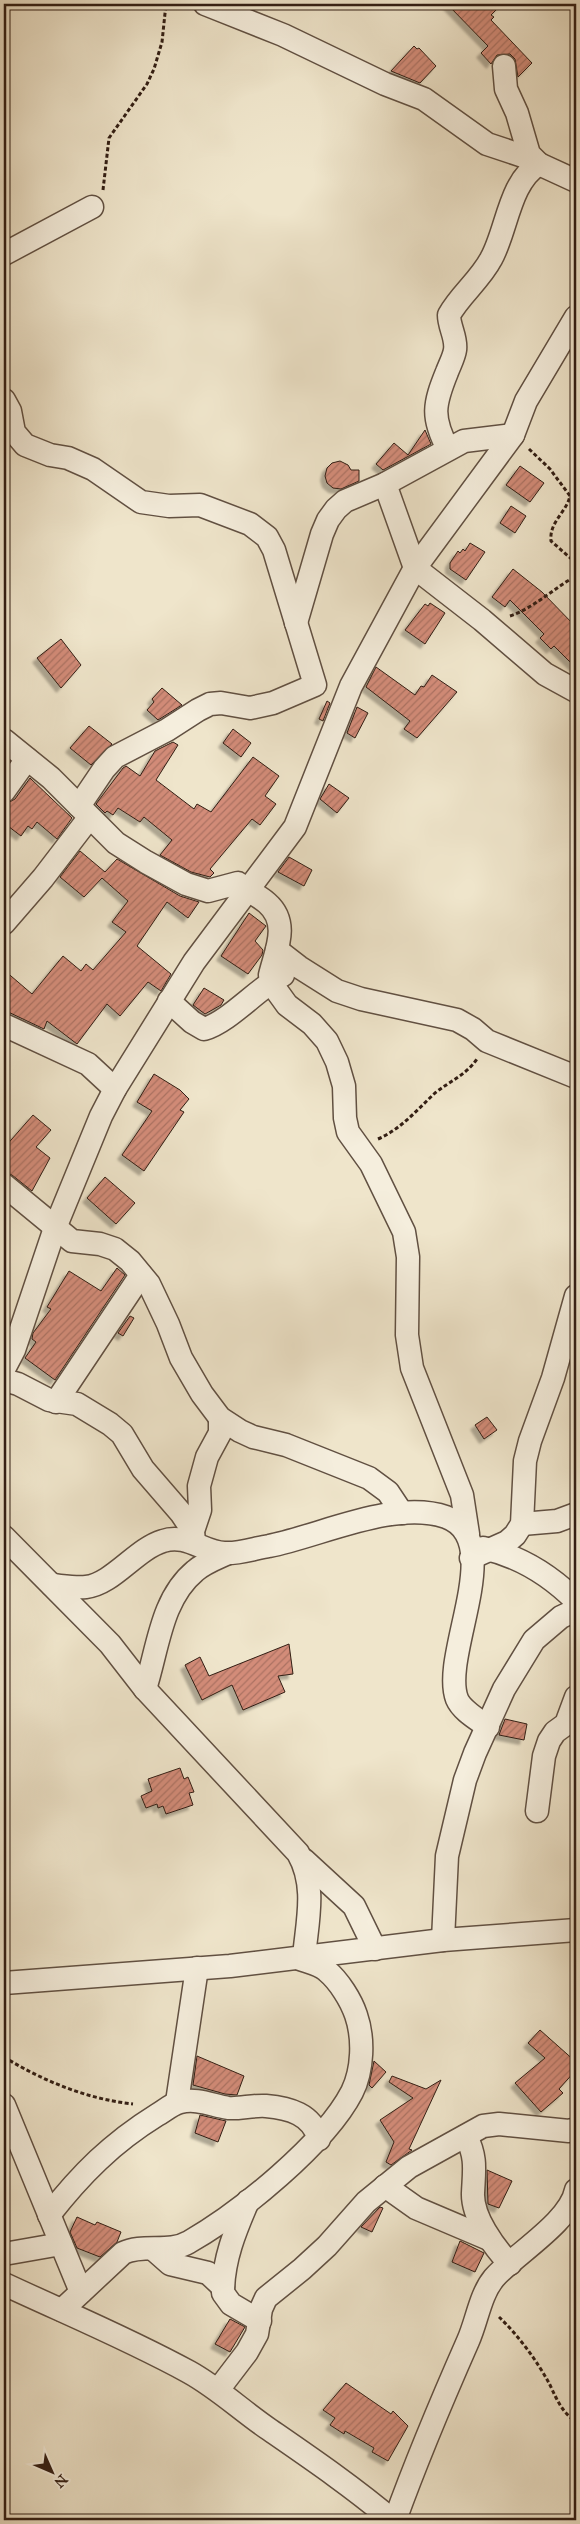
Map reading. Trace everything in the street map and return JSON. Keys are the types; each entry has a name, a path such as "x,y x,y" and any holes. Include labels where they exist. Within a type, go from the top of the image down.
{"street":[{"path":"205,4 283,35 385,84 424,100 487,144 536,162 576,181"},
{"path":"504,66 506,90 517,113 525,148 536,162"},
{"path":"448,448 438,430 435,418 436,402 456,347 449,323 449,316 489,263 522,182 536,162"},
{"path":"4,254 92,207"},
{"path":"4,1369 14,1350 55,1228 101,1116 115,1089 169,1001 220,924 248,891 295,827 351,686 415,568 513,435 526,401 576,318"},
{"path":"4,400 10,411 14,432 25,445 50,455 68,458 93,469 141,502 169,506 200,505 259,529 267,537 274,550 315,685 273,703 250,708 221,703 210,704 167,730 116,757 104,769 84,812 43,878 4,923"},
{"path":"296,623 328,520 345,502 385,484 448,448 464,441 513,435"},
{"path":"385,484 415,568 482,620 545,674 576,691"},
{"path":"4,740 27,759 116,843 186,884 208,891 238,884 267,903 280,918 277,950 270,975 271,981 287,1005 312,1024 327,1041 337,1062 344,1086 346,1125 371,1164 406,1237 409,1283 408,1335 412,1368 462,1495 469,1544 469,1601 455,1666 454,1683 458,1702 488,1727"},
{"path":"4,791 27,759"},
{"path":"277,950 298,967 337,990 361,999 457,1020 473,1029 487,1041 576,1077"},
{"path":"169,1001 192,1022 204,1029 225,1017 271,981 298,967"},
{"path":"9,1034 88,1064 115,1089"},
{"path":"4,1185 72,1241 100,1244 115,1249 141,1274 160,1306 181,1358 202,1394 220,1418 246,1434 286,1445 369,1478 388,1492 402,1513"},
{"path":"56,1402 141,1274"},
{"path":"492,1550 515,1535 522,1524 526,1461 530,1441 553,1378 576,1296"},
{"path":"4,1380 18,1384 40,1397 56,1402 76,1404 110,1424 122,1434 143,1469 181,1512 193,1537"},
{"path":"193,1537 200,1510 199,1486 207,1457 220,1433 220,1418"},
{"path":"145,1689 155,1656 162,1621 173,1600 194,1571 226,1554 272,1545 344,1524 402,1513 439,1514 459,1524 469,1544 492,1550 527,1564 544,1574 576,1601"},
{"path":"522,1524 557,1521 576,1514"},
{"path":"4,1537 110,1644 145,1689 298,1854 354,1906 375,1949"},
{"path":"52,1584 86,1587 98,1584 151,1545 165,1540 193,1537 226,1554"},
{"path":"443,1940 448,1856 454,1822 465,1780 475,1753 504,1689 534,1640 560,1617 576,1610"},
{"path":"537,1811 544,1756 549,1741 554,1732 566,1724 576,1697"},
{"path":"298,1854 306,1866 310,1894 300,1958"},
{"path":"4,1983 197,1968 300,1958 443,1940 576,1930"},
{"path":"62,2310 123,2253 131,2249 181,2246 218,2223 319,2139 353,2091 362,2047 360,2027 354,2007 326,1969 300,1958"},
{"path":"174,2105 197,1968"},
{"path":"49,2216 75,2182 96,2160 138,2126 174,2105 200,2100 228,2108 253,2105 295,2110 317,2132 319,2139"},
{"path":"4,2105 81,2292"},
{"path":"218,2390 247,2352 257,2334 261,2309 266,2298 326,2246 366,2202 385,2186 428,2155 483,2126 499,2124 569,2131 576,2129"},
{"path":"466,2136 474,2157 476,2171 473,2193 475,2207 489,2239 510,2264"},
{"path":"385,2186 416,2208 489,2239"},
{"path":"4,2284 131,2341 218,2390 270,2430 304,2452 393,2520 493,2280 547,2231 571,2204 576,2190"},
{"path":"248,2200 230,2247 223,2287 225,2299 260,2321"},
{"path":"4,2254 61,2244"},
{"path":"153,2249 170,2264 208,2273 223,2287"}],"path":[{"path":"92,207 103,191 109,138 154,69 162,42 166,4"},
{"path":"513,435 550,469 570,496 576,497"},
{"path":"570,496 550,532 551,541 576,563"},
{"path":"482,620 513,615 576,576"},
{"path":"360,1148 395,1129 435,1094 465,1073 478,1058 487,1041"},
{"path":"4,2057 74,2092 120,2103 174,2105"},
{"path":"483,2301 516,2336 550,2386 557,2402 576,2422"}],"building":[{"path":"447,4 502,4 491,15 494,17 491,20 532,63 518,77 515,59 510,54 497,55 491,64 481,53 488,46"},
{"path":"414,46 417,49 419,48 436,66 420,83 391,71"},
{"path":"425,430 431,444 383,470 376,464 394,443 408,455"},
{"path":"340,461 348,465 351,470 359,470 359,481 341,489 333,488 327,483 325,476 327,468 332,463"},
{"path":"520,466 544,483 530,502 506,485"},
{"path":"511,506 526,516 515,533 500,523"},
{"path":"470,543 485,552 466,580 450,569 450,563 458,551 460,553 463,549 465,551"},
{"path":"513,569 542,592 576,627 576,668 554,646 551,649 540,638 544,634 510,600 505,607 492,597"},
{"path":"430,603 445,613 425,644 405,630 425,604 428,606"},
{"path":"61,639 81,665 61,688 37,658"},
{"path":"376,667 415,695 421,686 424,687 432,675 457,692 417,738 404,729 410,721 366,687"},
{"path":"162,688 182,705 158,720 147,710 154,702 152,699"},
{"path":"327,701 330,703 323,721 319,719"},
{"path":"357,707 368,713 355,738 347,733"},
{"path":"89,726 112,744 91,765 70,748"},
{"path":"233,729 251,743 241,757 223,743"},
{"path":"173,742 178,745 156,780 194,809 197,804 211,812 253,757 279,776 265,796 276,804 260,825 252,819 210,869 214,873 210,877 191,872 160,855 172,840 144,817 140,822 118,808 113,815 107,811 105,813 96,804 123,768 126,766 140,776 155,751"},
{"path":"30,778 72,818 57,839 37,822 32,829 28,826 21,836 4,823 4,805 15,799"},
{"path":"329,784 349,798 337,813 320,799"},
{"path":"80,851 105,872 117,859 180,896 199,902 188,918 167,902 137,946 171,974 161,991 148,982 120,1016 107,1004 77,1044 47,1021 44,1029 4,1010 4,970 32,994 63,956 81,971 86,964 93,970 126,932 112,922 128,901 102,878 84,897 60,877"},
{"path":"289,857 312,870 304,886 278,872"},
{"path":"249,913 266,926 255,941 263,950 262,955 248,974 221,956"},
{"path":"204,988 224,1000 221,1005 205,1014 193,1005"},
{"path":"154,1074 180,1090 189,1099 180,1110 184,1112 144,1171 122,1155 152,1111 137,1102"},
{"path":"33,1115 51,1130 36,1147 50,1158 32,1191 12,1175 4,1172 4,1148"},
{"path":"105,1177 135,1203 116,1224 87,1198"},
{"path":"117,1268 125,1275 55,1380 25,1358 36,1342 32,1339 33,1333 51,1309 47,1307 69,1271 101,1291"},
{"path":"130,1316 134,1318 123,1336 118,1333"},
{"path":"487,1417 497,1430 484,1439 475,1425"},
{"path":"289,1644 293,1674 278,1676 285,1692 243,1710 232,1685 202,1700 185,1665 200,1657 209,1676"},
{"path":"505,1719 527,1724 524,1740 499,1735"},
{"path":"180,1768 184,1779 188,1777 194,1792 189,1793 193,1805 166,1814 163,1806 158,1808 157,1804 146,1808 141,1796 152,1791 148,1779"},
{"path":"540,2030 576,2062 576,2070 559,2089 563,2093 541,2112 515,2083 545,2058 528,2043"},
{"path":"197,2056 244,2076 237,2095 225,2094 193,2085"},
{"path":"374,2061 386,2072 372,2088 369,2085"},
{"path":"392,2076 426,2089 441,2080 409,2149 412,2150 391,2165 386,2162 394,2142 380,2120 413,2098 389,2082"},
{"path":"200,2115 226,2121 218,2142 195,2133"},
{"path":"487,2170 512,2181 499,2208 488,2204"},
{"path":"380,2207 383,2208 372,2232 361,2227"},
{"path":"77,2217 95,2225 97,2222 121,2232 117,2242 100,2257 77,2248 70,2232"},
{"path":"460,2241 484,2253 475,2272 452,2262"},
{"path":"230,2319 245,2327 230,2352 215,2344"},
{"path":"346,2383 391,2414 393,2411 408,2426 388,2461 372,2452 374,2448 345,2431 344,2434 330,2425 335,2418 323,2410"}]}
